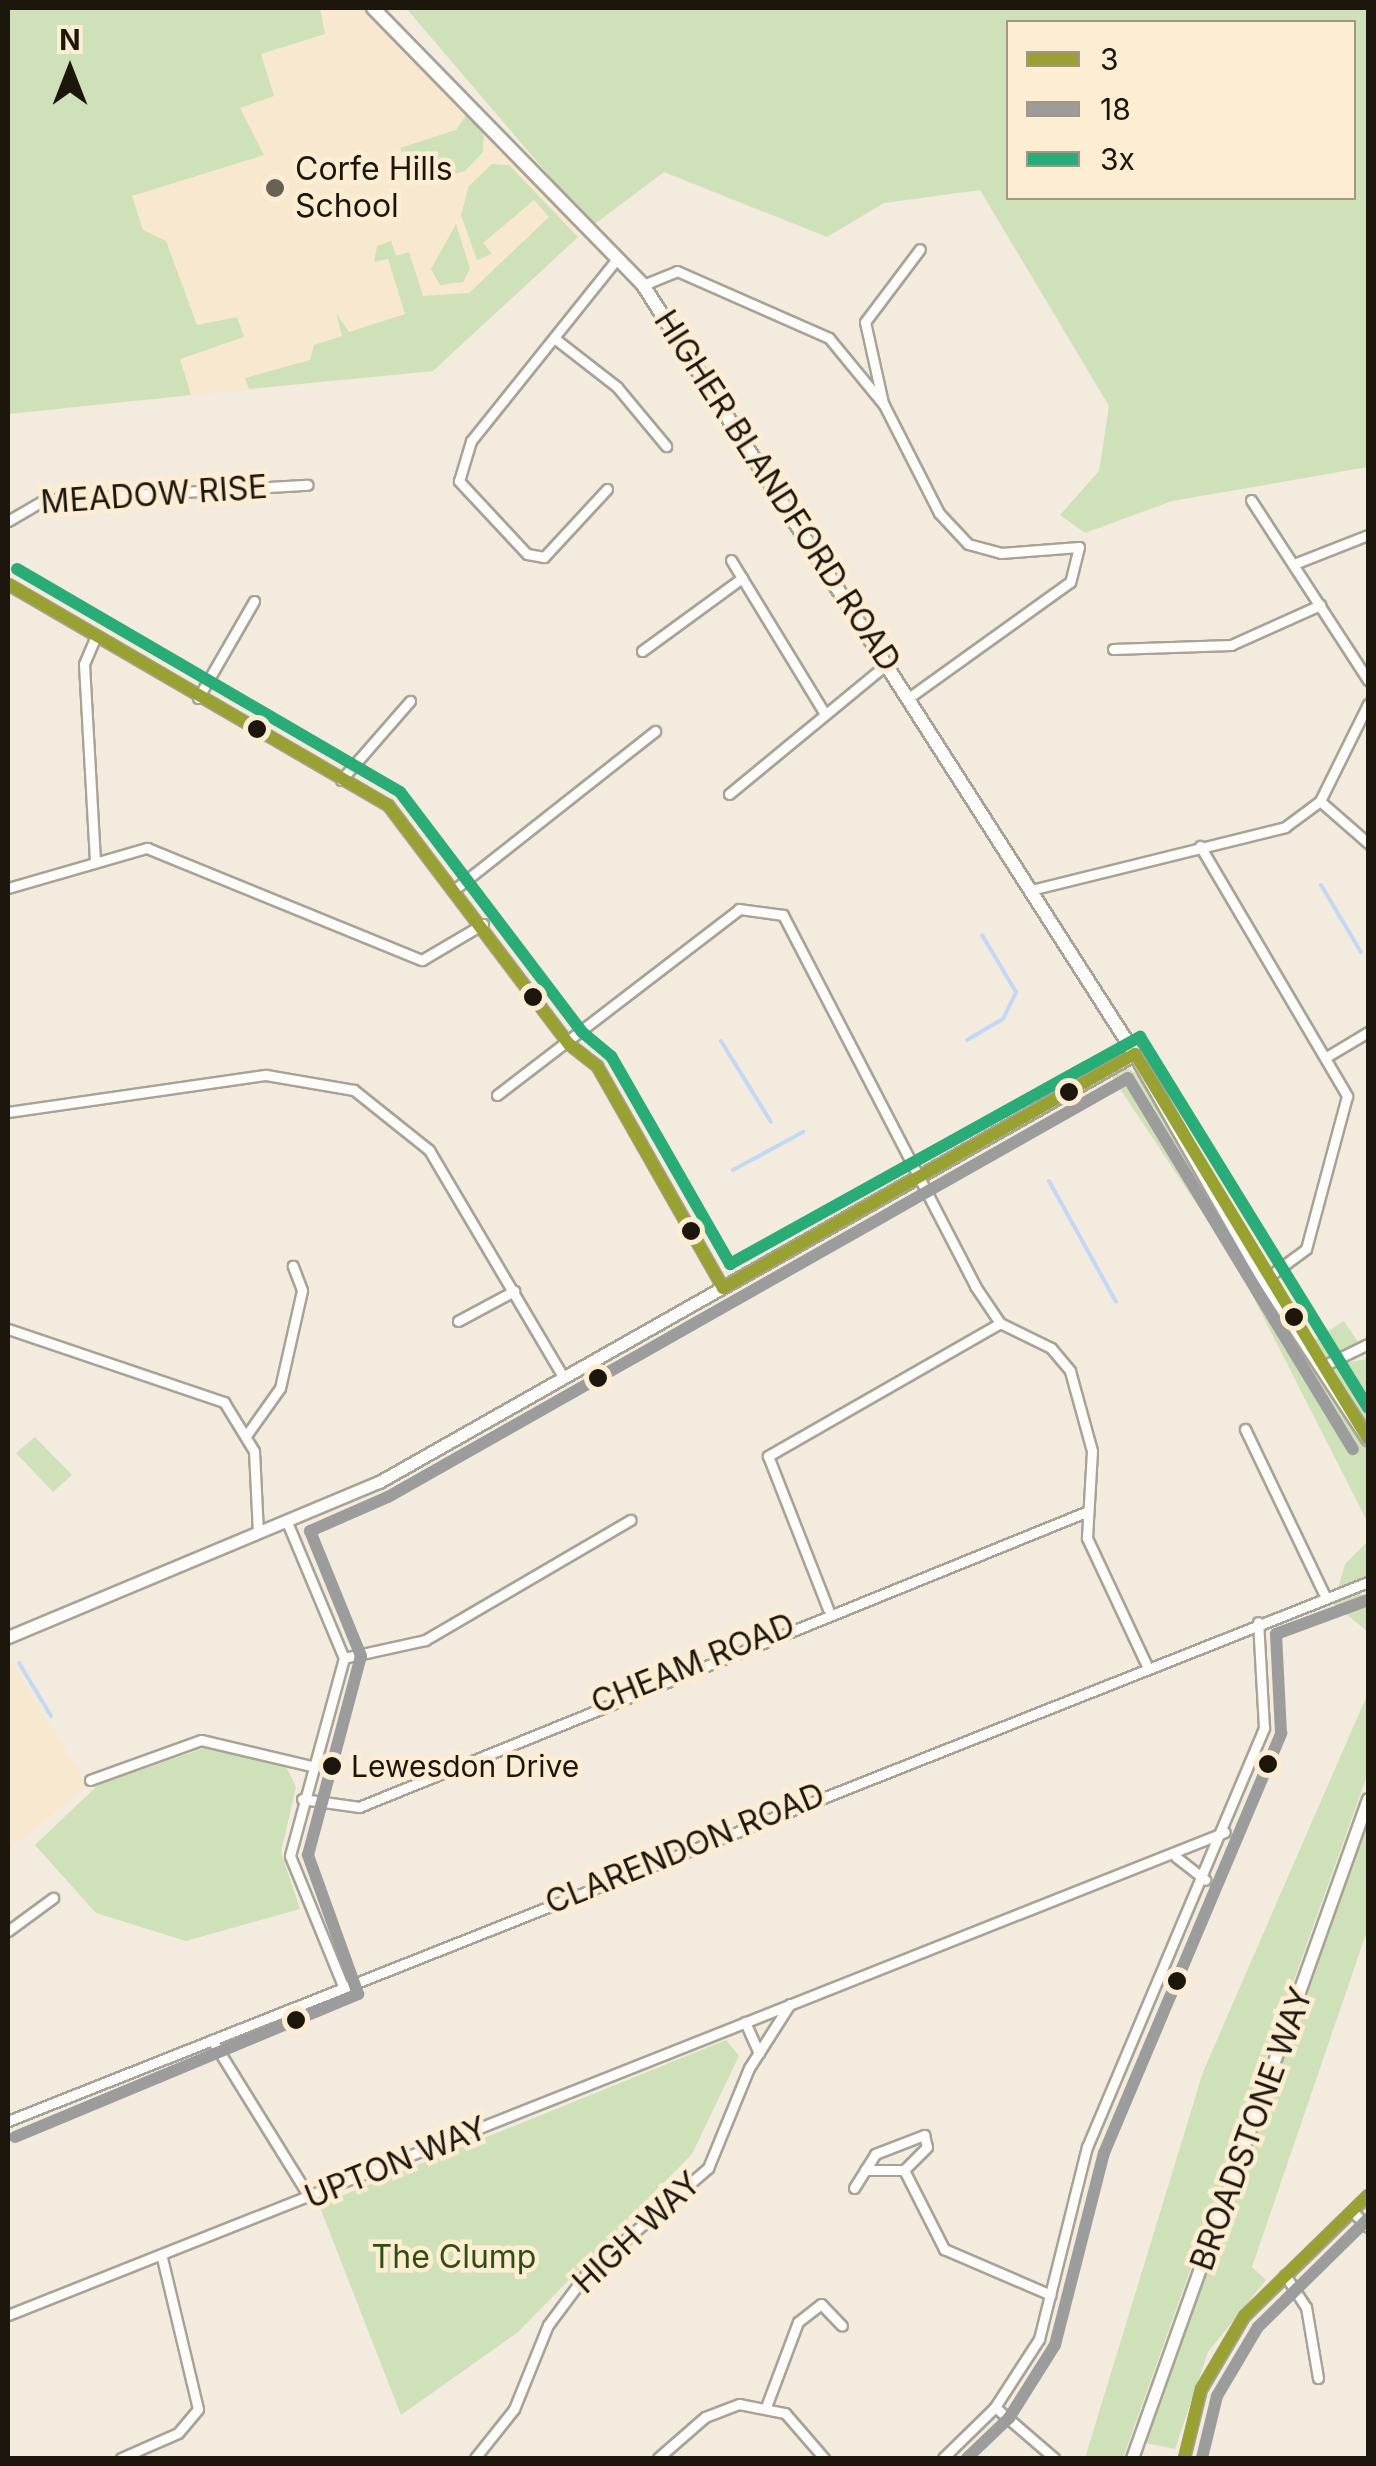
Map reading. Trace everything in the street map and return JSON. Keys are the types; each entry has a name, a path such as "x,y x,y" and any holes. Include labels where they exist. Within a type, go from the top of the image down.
{"main road":[{"name":"HIGHER BLANDFORD ROAD","path":"373,8 615,262 644,285 1134,1054 1264,1280 1368,1439"}],"street":[{"path":"884,405 865,322 920,249"},
{"path":"607,488 558,549 527,554 459,481 471,441 558,341 615,262"},
{"name":"HIGHER BLANDFORD ROAD","path":"644,285 677,271 829,338 884,405 940,512 968,544 1001,553 1072,544 1081,556 1060,591 910,697"},
{"path":"558,341 666,446"},
{"path":"644,440 654,432"},
{"name":"MEADOW RISE","path":"8,520 44,500 308,485"},
{"path":"1251,500 1368,680"},
{"path":"592,508 600,516"},
{"path":"1294,564 1368,535"},
{"path":"731,560 823,711"},
{"path":"642,651 742,578"},
{"path":"8,584 198,698 388,805 483,924 570,1044 597,1066 723,1288"},
{"path":"198,698 254,600"},
{"path":"1113,648 1231,645 1320,605"},
{"path":"94,861 84,664 96,638"},
{"path":"728,794 823,711 888,663"},
{"path":"341,780 410,701"},
{"path":"1031,890 1285,827 1320,800 1368,704"},
{"path":"455,890 655,731"},
{"path":"1320,800 1368,844"},
{"path":"1200,846 1328,1056 1346,1114 1306,1249 1264,1280"},
{"path":"8,888 94,861 169,851 422,960 483,924"},
{"path":"497,1095 570,1044 740,910 768,906 782,915 915,1179 1000,1322 1051,1348 1082,1398 1092,1451 1087,1538 1146,1664"},
{"path":"1328,1056 1368,1032"},
{"path":"8,1637 379,1482 1134,1054"},
{"path":"8,1112 266,1075 336,1084 374,1100 429,1150 564,1378"},
{"path":"248,1433 280,1388 302,1290 293,1266"},
{"path":"458,1321 514,1291"},
{"path":"828,1609 768,1456 1000,1322"},
{"path":"8,1330 213,1395 248,1433 258,1533"},
{"path":"1321,1368 1368,1344"},
{"path":"1245,1429 1324,1594"},
{"name":"CHEAM ROAD","path":"302,1799 360,1806 828,1609 1086,1512"},
{"path":"344,1658 426,1640 630,1520"},
{"path":"287,1522 344,1658 302,1799 290,1856 342,1986"},
{"name":"CLARENDON ROAD","path":"8,2121 1146,1664 1324,1594 1367,1584"},
{"path":"943,2458 994,2408 1024,2370 1051,2295 1087,2147 1205,1880 1264,1728 1258,1622"},
{"path":"90,1780 201,1740 314,1767"},
{"name":"BROADSTONE WAY","path":"1132,2458 1368,1798"},
{"name":"UPTON WAY","path":"8,2315 790,2004 1176,1858 1225,1832"},
{"path":"1176,1858 1205,1880"},
{"path":"8,1931 53,1898"},
{"name":"HIGH WAY","path":"474,2458 514,2410 548,2325 586,2274 708,2168 760,2052 790,2004"},
{"path":"744,2022 760,2052"},
{"path":"212,2040 310,2198"},
{"path":"854,2188 865,2170 886,2146 924,2135 927,2147 904,2170 865,2170"},
{"path":"904,2170 944,2249 1051,2295"},
{"path":"1184,2458 1212,2364 1285,2275 1355,2214 1368,2195"},
{"path":"1355,2214 1368,2227"},
{"path":"121,2458 178,2432 198,2409 161,2254"},
{"path":"1285,2275 1306,2307 1318,2378"},
{"path":"766,2407 798,2322 821,2304 842,2326"},
{"path":"658,2458 704,2417 766,2407 806,2427 824,2458"},
{"path":"994,2408 1054,2458"}],"shaded area":[{"name":"Corfe Hills School","path":"158,8 373,8 585,231 433,371 8,414"},
{"path":"8,1657 88,1786 8,1850"}],"green space":[{"path":"8,8 320,8 325,34 261,54 274,96 240,108 264,155 132,196 143,230 166,241 197,325 237,317 244,337 180,359 191,395 8,414"},
{"path":"406,8 1368,8 1368,467 1172,501 1085,533 1060,515 1099,471 1109,406 980,190 884,203 827,237 664,172 592,226"},
{"path":"469,111 484,128 483,152 465,171 415,185 400,148 456,130"},
{"path":"492,164 509,165 578,237 433,371 249,389 245,378 310,360 314,345 342,336 336,313 349,332 405,314 388,259 374,262 377,246 391,241 396,256 409,252 423,296 469,293 549,217 534,200 483,243 492,254 477,260 461,215 469,186"},
{"path":"456,224 470,269 463,282 440,285 431,269"},
{"path":"1126,1067 1141,1077 1302,1348 1344,1321 1358,1342 1346,1349 1350,1362 1368,1359 1368,1523 1236,1263 1112,1077"},
{"path":"35,1437 72,1475 53,1492 16,1453"},
{"path":"1368,1541 1368,1574 1357,1580 1359,1594 1368,1595 1368,1632 1334,1604 1345,1564"},
{"path":"1368,1693 1368,1773 1123,2458 1085,2458 1203,2072"},
{"path":"210,1746 284,1762 296,1787 281,1852 300,1909 186,1941 96,1913 35,1845 98,1785"},
{"path":"1368,1816 1368,1928 1252,2267 1266,2280 1208,2352 1175,2449 1146,2443"},
{"name":"The Clump","path":"726,2040 739,2056 692,2154 518,2332 401,2415 319,2205"}],"waterway":[{"path":"1321,885 1361,952"},
{"path":"967,1040 1003,1019 1016,992 982,935"},
{"path":"721,1041 771,1122"},
{"path":"733,1170 803,1132"},
{"path":"1049,1181 1116,1302"},
{"path":"19,1663 51,1716"}],"transit line":[{"name":"3x","path":"17,569 400,792 582,1032 611,1056 730,1264 1140,1037 1368,1408"},
{"name":"3","path":"8,584 388,805 569,1044 597,1066 723,1288"},
{"name":"3","path":"1135,1054 1368,1439"},
{"name":"3","path":"723,1288 1135,1054"},
{"name":"18","path":"15,2137 358,1994 308,1855 361,1656 310,1531 388,1497 1128,1078 1353,1449"},
{"name":"18","path":"967,2458 1009,2418 1055,2345 1104,2153 1281,1733 1276,1634 1368,1600"},
{"name":"3","path":"1184,2458 1201,2389 1244,2316 1368,2195"},
{"name":"18","path":"1202,2458 1217,2396 1258,2327 1368,2219"}],"place":[{"name":"Corfe Hills School","path":"275,188"},
{"name":"Lewesdon Drive","path":"332,1766"}]}
